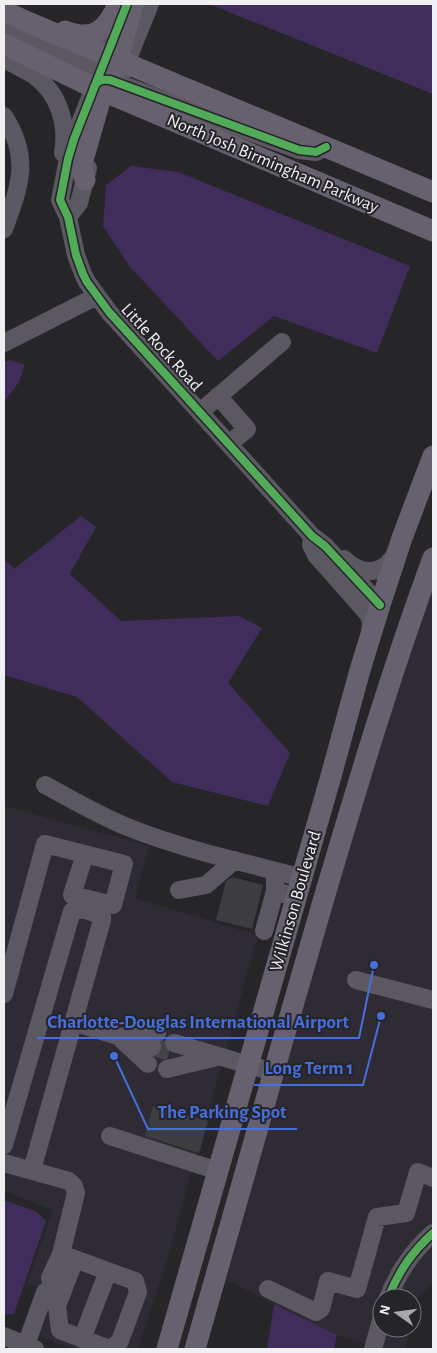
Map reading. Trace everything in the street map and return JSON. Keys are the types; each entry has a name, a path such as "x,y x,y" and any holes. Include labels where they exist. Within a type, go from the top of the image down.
{"main road":[{"path":"48,31 60,29 83,36 94,34 100,31 106,24 118,4"},
{"path":"85,180 82,170 83,160 134,4"},
{"path":"4,11 48,31 110,76"},
{"path":"4,44 110,76"},
{"name":"North Josh Birmingham Parkway","path":"110,76 326,147 433,192"},
{"name":"North Josh Birmingham Parkway","path":"110,76 430,232"},
{"name":"Wilkinson Boulevard","path":"166,1349 370,636 399,548 433,456"},
{"name":"Wilkinson Boulevard","path":"197,1346 358,781 433,558"},
{"path":"316,926 310,914 311,896 386,632 387,620 380,605"}],"street":[{"path":"110,76 127,4"},
{"path":"110,76 150,4"},
{"path":"4,29 110,76"},
{"path":"4,59 38,79 57,103 64,133 61,168 63,184"},
{"name":"Little Rock Road","path":"110,76 71,149 60,200 68,217 74,247 87,282 109,312 312,536 326,547 380,605"},
{"path":"4,116 16,139 21,168 19,186 4,229"},
{"path":"68,217 79,203 85,180"},
{"path":"4,343 97,296"},
{"path":"200,412 282,342"},
{"path":"218,396 247,429 229,444"},
{"name":"Little Rock Road","path":"312,536 311,545 316,555 369,615 371,624 370,636"},
{"path":"326,547 334,550 355,568 366,571 385,566 392,560 399,548"},
{"path":"45,785 88,809 130,828 275,871 299,887"},
{"path":"4,994 45,844 84,854"},
{"path":"179,890 206,885 235,860"},
{"path":"264,931 276,891 275,871"},
{"path":"276,891 299,887"},
{"path":"4,1145 72,910 78,909 99,914 102,916 102,920 32,1170"},
{"path":"356,980 433,1000"},
{"path":"73,1022 153,1048 116,1036"},
{"path":"171,1053 217,1057 274,1072"},
{"path":"110,1136 218,1171"},
{"path":"4,1162 69,1181 74,1186 76,1194 68,1257 57,1306 60,1330 82,1340 110,1349 120,1341 138,1292 135,1281 68,1257"},
{"path":"268,1289 316,1312 320,1309 328,1281 357,1289 377,1217 406,1213 426,1175"},
{"path":"393,1288 402,1268 420,1245 433,1233"},
{"path":"17,1344 47,1285 68,1257"},
{"path":"82,1340 108,1271"}],"shaded area":[{"path":"209,4 433,4 433,94"},
{"path":"131,166 178,172 410,266 377,353 274,316 218,361 130,267 103,226 106,185"},
{"path":"10,360 25,365 19,382 4,402 4,362"},
{"path":"81,516 96,527 70,574 121,621 239,616 262,628 228,683 290,753 268,806 172,782 77,697 4,675 4,559 14,569"},
{"path":"433,575 433,1283 422,1294 422,1288 372,1288 372,1338 408,1338 405,1349 383,1349 337,1335 226,1280 338,881"},
{"path":"4,806 149,846 135,898 258,935 165,1267 138,1349 72,1349 39,1336 57,1291 46,1290 27,1283 53,1210 4,1191"},
{"path":"4,1200 37,1212 46,1221 14,1314 4,1314"},
{"path":"274,1304 337,1335 334,1349 267,1349"}],"building":[{"path":"232,877 263,885 252,929 216,920 226,881"},
{"path":"153,1106 208,1121 199,1153 145,1136"}],"tunnel":[{"path":"152,1047 172,1052"}],"cycle path":[{"path":"127,4 74,139 60,200 68,217 76,255 83,274 109,312 312,536 325,546 380,605"},
{"path":"94,87 100,80 110,80 299,150 316,152 326,147"},
{"path":"393,1288 406,1263 433,1233"}],"place":[{"name":"Charlotte-Douglas International Airport","path":"374,965"},
{"name":"Long Term 1","path":"381,1016"},
{"name":"The Parking Spot","path":"114,1056"}]}
